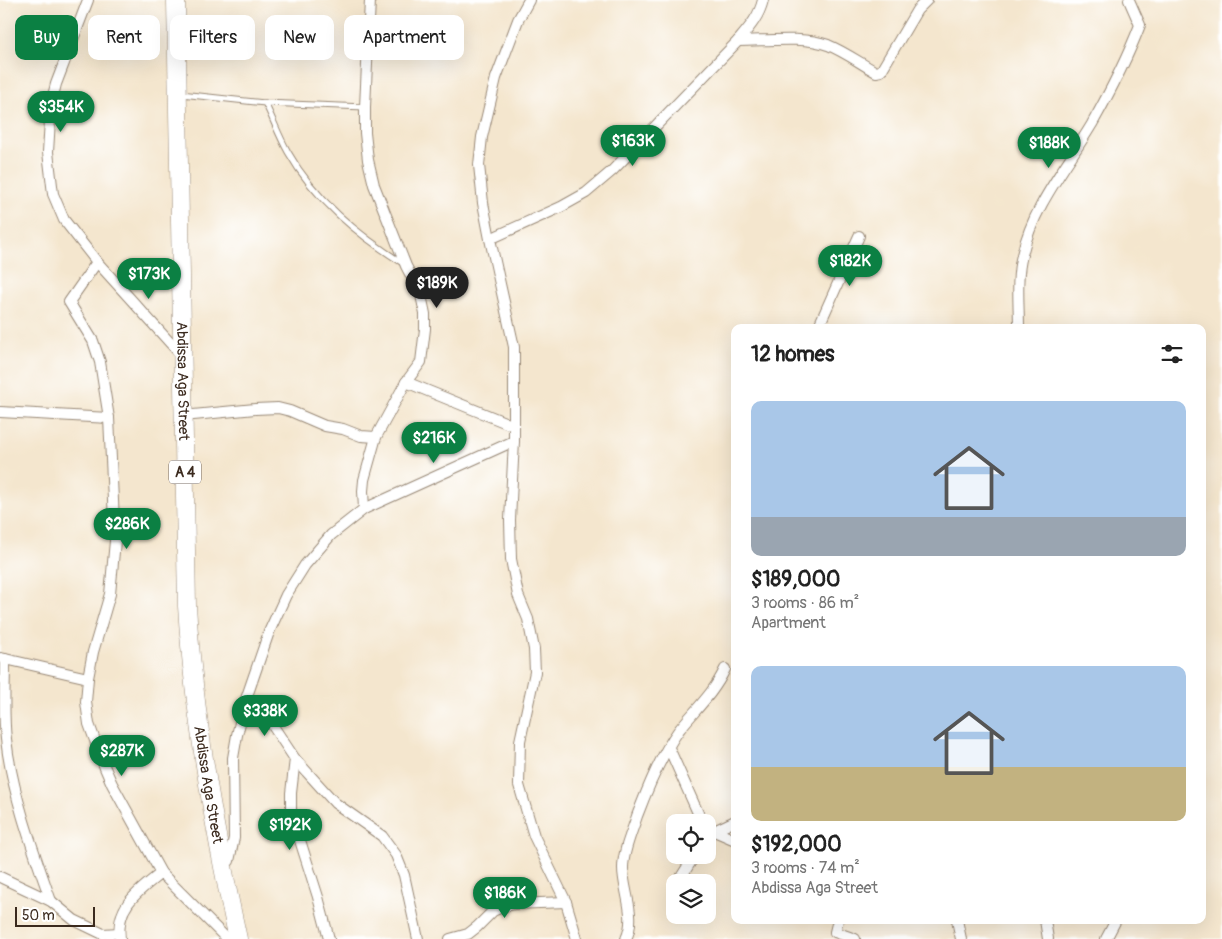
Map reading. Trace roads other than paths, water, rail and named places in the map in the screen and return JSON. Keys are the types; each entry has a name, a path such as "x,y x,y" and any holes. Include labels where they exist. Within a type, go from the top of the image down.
{"highway":[{"name":"Abdissa Aga Street","path":"176,0 183,416 190,655 222,867 238,939"}],"street":[{"path":"88,0 56,84 51,110 48,152 53,194 64,220 97,262 182,356"},
{"path":"364,510 364,480 376,438 406,382 421,362 425,329 425,314 420,295 406,266 370,172 366,146 365,107 370,0"},
{"path":"529,0 518,20 496,78 482,136 479,165 483,203 514,346 514,441 510,559 518,595 528,619 534,649 535,672 520,741 519,785 534,836 566,902 577,939"},
{"path":"490,239 561,207 586,193 612,171 738,41 756,18 764,0"},
{"path":"738,41 814,42 828,46 876,72 882,71 918,10 927,0"},
{"path":"1019,324 1019,274 1021,256 1027,235 1039,209 1092,123 1131,48 1140,24 1129,0"},
{"path":"820,324 859,236"},
{"path":"97,262 69,302 87,329 97,352 106,394 109,418 115,541 114,564 108,602 93,652 88,678 87,713 104,768 161,872 227,939"},
{"path":"406,382 514,426"},
{"path":"183,416 278,408 325,426 376,438"},
{"path":"0,412 109,418"},
{"path":"222,867 229,861 234,838 234,758 237,735 246,699 269,632 296,578 322,544 343,525 364,510 514,441"},
{"path":"51,901 29,838 9,759 4,723 3,659 88,678"},
{"path":"626,939 631,926 623,868 625,855 638,815 653,779 680,729 711,692 725,669"},
{"path":"246,699 259,705 264,710 295,759 335,803 382,836 396,855 404,875 418,939"},
{"path":"669,748 698,814"},
{"path":"295,759 291,812 318,897 329,939"},
{"path":"716,830 731,823"},
{"path":"716,835 731,839"},
{"path":"0,877 51,901 74,920 103,934 120,936 122,916 126,905 137,892 161,872"},
{"path":"450,939 468,934 493,911 502,906 566,902"},
{"path":"958,924 961,939"},
{"path":"1046,924 1048,939"},
{"path":"1106,939 1114,924"},
{"path":"833,935 855,939"}],"lane":[{"path":"178,93 265,103 365,107"},
{"path":"265,103 288,152 311,185 358,232 406,266"}]}
